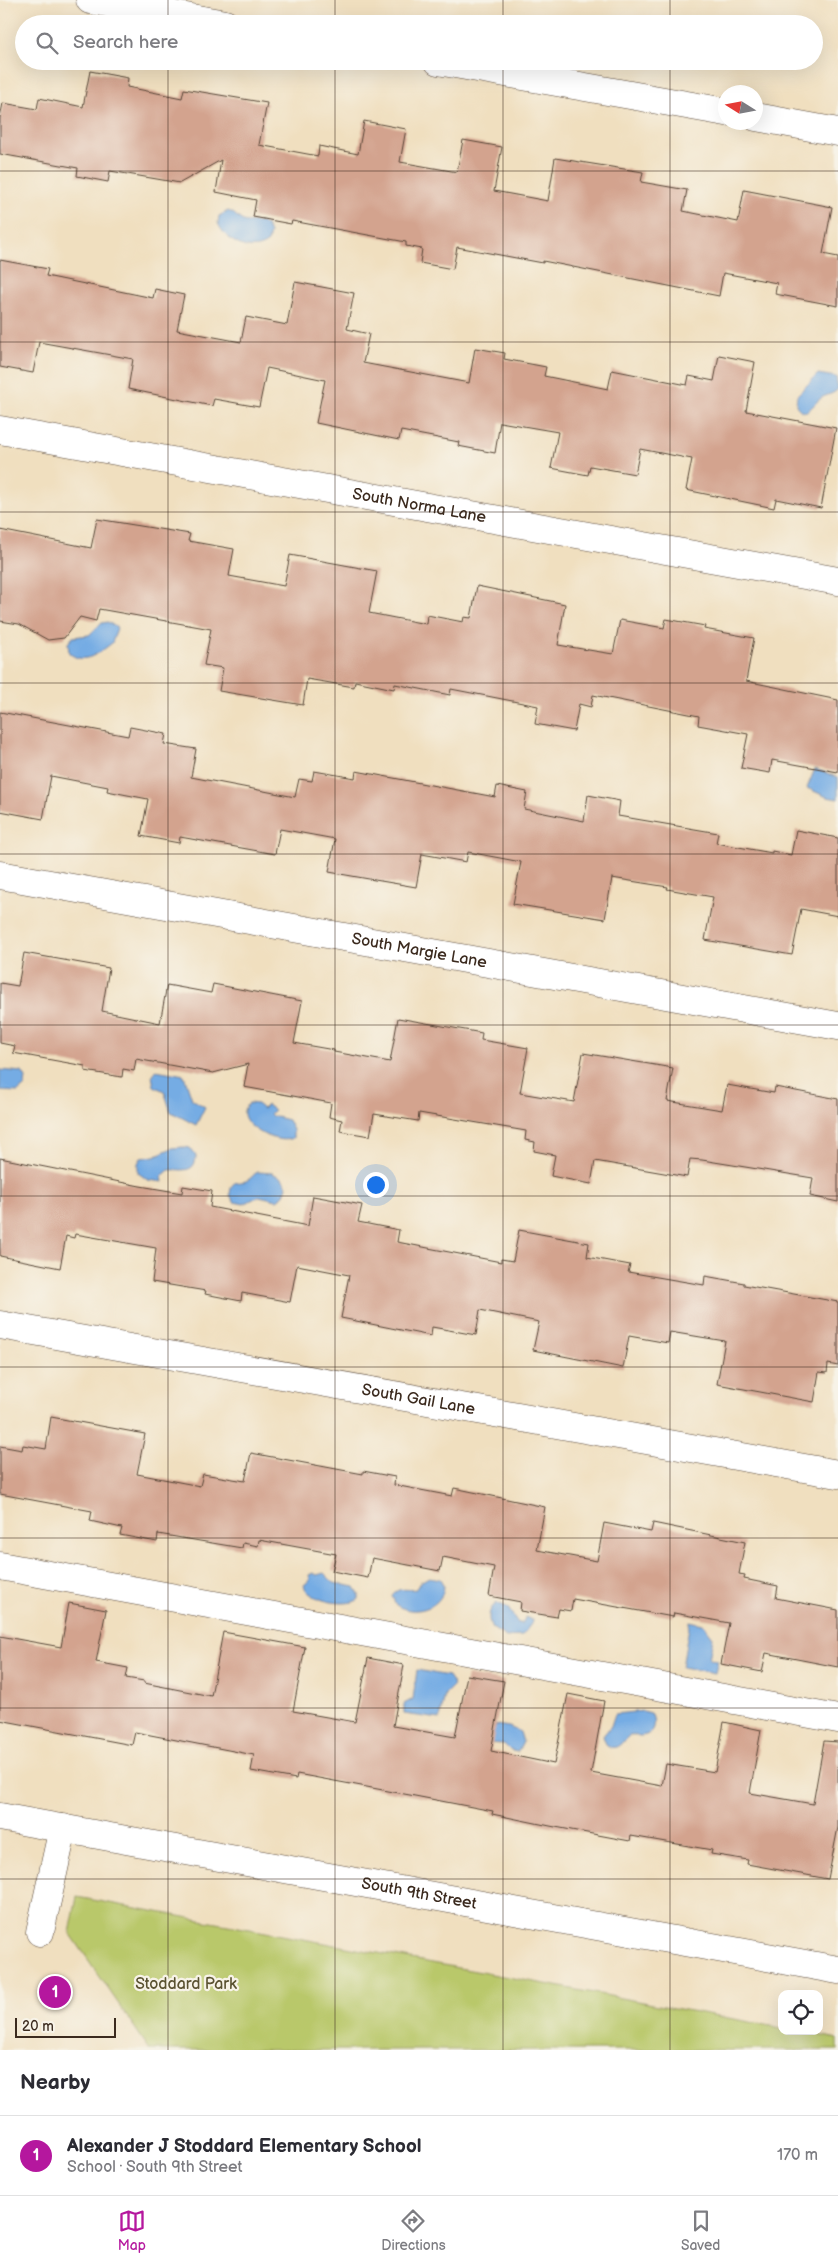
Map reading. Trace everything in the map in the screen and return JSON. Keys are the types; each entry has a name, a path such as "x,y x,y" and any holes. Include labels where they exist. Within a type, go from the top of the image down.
{"street":[{"path":"90,0 174,15"},
{"path":"489,70 718,111"},
{"path":"763,118 838,132"},
{"name":"South Norma Lane","path":"0,430 838,581"},
{"name":"South Margie Lane","path":"0,875 838,1026"},
{"name":"South Gail Lane","path":"0,1325 838,1474"},
{"path":"0,1566 838,1719"},
{"name":"South 9th Street","path":"0,1817 838,1970"},
{"path":"40,1932 63,1828"}],"green space":[{"name":"Stoddard Park","path":"77,1897 778,2027 778,2035 818,2035 838,2039 838,2050 150,2050 70,1933"}],"water":[{"path":"228,211 243,221 266,225 270,233 268,242 261,246 247,247 232,241 221,230 218,223 219,216"},
{"path":"818,374 836,377 838,389 820,399 809,410 803,411 796,405 797,395"},
{"path":"108,622 117,628 112,643 91,657 80,658 69,653 68,643 73,637 89,635 102,623"},
{"path":"815,769 838,777 838,799 827,797 807,788"},
{"path":"0,1070 22,1072 26,1078 25,1086 18,1092 0,1091"},
{"path":"156,1070 184,1075 192,1099 205,1107 196,1125 171,1112 164,1091 154,1086 152,1076"},
{"path":"249,1103 257,1104 263,1109 267,1105 274,1110 270,1114 272,1116 288,1120 293,1130 293,1138 285,1140 276,1139 249,1124 244,1110"},
{"path":"172,1148 190,1148 196,1156 193,1166 190,1168 169,1170 162,1176 163,1182 148,1180 138,1173 138,1163 141,1158 154,1156"},
{"path":"258,1172 272,1173 282,1178 287,1186 284,1195 277,1200 259,1196 244,1204 234,1202 230,1195 232,1186 248,1180"},
{"path":"313,1573 317,1575 324,1573 334,1583 355,1587 359,1594 359,1599 354,1602 338,1603 312,1595 304,1585 310,1580 309,1575"},
{"path":"429,1577 440,1579 444,1586 442,1594 432,1605 425,1609 409,1610 395,1604 392,1595 395,1592 416,1589 420,1582"},
{"path":"497,1603 507,1607 518,1623 522,1623 526,1617 533,1621 522,1636 506,1637 492,1628 489,1614"},
{"path":"690,1621 703,1624 713,1637 709,1659 718,1660 715,1673 682,1667"},
{"path":"417,1670 448,1676 454,1685 445,1694 440,1719 404,1714 404,1704 413,1699"},
{"path":"643,1711 651,1713 653,1719 653,1729 649,1733 642,1736 629,1736 616,1747 606,1744 603,1736 611,1726 615,1714"},
{"path":"496,1725 509,1727 520,1732 523,1742 518,1752 511,1751 504,1744 485,1743"}],"building":[{"path":"90,71 128,78 127,87 182,98 184,89 267,103 259,145 318,156 319,146 358,154 364,121 406,129 400,162 457,172 463,140 502,147 494,191 548,201 555,158 643,172 641,182 687,190 683,211 738,222 744,190 832,207 823,254 838,257 838,306 775,294 777,283 723,273 719,296 543,261 543,263 457,247 453,269 420,263 422,249 406,246 406,242 292,221 291,224 253,217 256,200 216,192 221,160 180,183 110,171 108,182 77,176 78,168 0,154 0,118 3,103 37,109 39,98 83,107"},
{"path":"0,260 48,269 46,276 153,298 155,289 184,295 177,330 241,342 246,317 287,325 295,282 354,293 347,329 369,334 363,363 469,383 475,348 505,353 504,359 546,367 544,376 608,389 612,370 687,385 689,376 714,381 719,355 755,362 746,411 836,428 821,508 776,499 774,508 686,490 692,459 640,449 635,474 590,466 588,475 551,468 558,432 500,422 495,453 458,446 459,442 401,431 399,440 316,423 325,380 267,368 259,407 214,399 212,406 128,389 133,359 39,342 33,373 0,367"},
{"path":"97,519 190,534 188,541 234,549 229,576 284,586 290,555 377,571 369,613 426,624 427,615 463,622 464,617 471,618 477,586 565,604 558,645 613,654 620,620 664,628 666,619 705,626 704,629 754,638 746,681 838,700 838,772 772,760 770,773 741,768 748,734 698,725 699,716 593,695 591,707 579,704 574,731 535,724 538,706 451,689 450,695 395,684 394,689 355,681 354,687 307,679 303,705 219,691 223,668 204,665 211,629 99,609 96,621 80,617 64,638 48,640 19,624 0,621 0,530 91,548"},
{"path":"0,712 128,736 130,727 166,734 164,744 196,749 191,777 295,797 299,779 312,781 314,771 355,778 356,771 495,797 497,786 527,792 524,809 584,821 588,795 620,801 618,816 718,833 716,843 772,853 772,851 791,855 796,830 838,838 838,916 801,909 792,955 705,940 713,897 667,889 668,887 612,878 605,919 513,904 521,862 468,852 466,862 422,854 416,887 329,872 335,839 280,829 275,854 180,837 179,843 141,836 148,799 107,791 108,787 51,776 43,819 0,811"},
{"path":"24,953 109,968 102,1011 160,1023 167,985 211,993 213,984 302,1001 294,1043 334,1050 334,1052 390,1062 398,1018 482,1033 481,1040 528,1048 520,1093 574,1102 583,1053 673,1068 667,1101 722,1110 727,1085 774,1093 775,1087 838,1099 838,1202 810,1196 813,1178 702,1160 690,1159 687,1177 595,1161 591,1184 551,1176 555,1155 534,1151 535,1142 525,1140 526,1131 419,1113 418,1121 374,1114 370,1136 340,1131 342,1120 329,1117 331,1103 244,1087 248,1064 213,1073 136,1059 134,1071 123,1069 122,1077 85,1071 85,1066 13,1053 15,1046 0,1043 0,983 18,986"},
{"path":"0,1158 182,1193 183,1186 212,1191 210,1207 308,1226 313,1196 362,1205 358,1222 399,1230 397,1242 501,1262 501,1259 513,1261 519,1230 589,1243 587,1257 630,1265 628,1272 704,1285 705,1276 838,1302 838,1366 828,1364 827,1373 819,1372 814,1402 717,1384 725,1341 670,1332 668,1343 629,1336 623,1368 533,1350 539,1322 480,1310 476,1335 432,1327 431,1336 341,1318 349,1275 297,1265 290,1302 242,1293 241,1301 205,1294 206,1291 152,1282 156,1248 75,1234 74,1238 66,1236 60,1268 0,1256"},
{"path":"51,1417 145,1434 137,1474 200,1486 203,1474 245,1481 251,1453 363,1474 363,1471 395,1477 394,1485 452,1496 454,1488 545,1507 537,1550 597,1561 604,1523 651,1532 653,1523 745,1542 739,1574 745,1575 744,1579 778,1586 776,1598 838,1610 838,1667 766,1653 762,1672 721,1664 729,1623 674,1613 673,1617 573,1599 571,1611 559,1609 557,1617 520,1611 521,1602 489,1596 494,1567 443,1557 440,1571 372,1558 368,1578 332,1571 336,1554 259,1540 258,1546 243,1543 242,1548 158,1534 157,1542 120,1535 122,1528 90,1521 92,1511 0,1494 0,1446 22,1450 23,1445 46,1449"},
{"path":"69,1603 106,1610 96,1662 128,1668 126,1678 211,1696 223,1632 305,1647 293,1711 355,1722 368,1658 404,1665 393,1726 455,1737 467,1675 504,1681 491,1751 554,1764 568,1694 604,1701 591,1773 662,1786 666,1764 715,1772 724,1722 761,1730 750,1793 813,1804 824,1741 838,1742 838,1827 828,1879 747,1864 748,1860 711,1854 712,1850 631,1836 630,1841 492,1814 493,1811 297,1774 296,1779 251,1771 254,1755 135,1732 132,1745 0,1720 0,1636 61,1647"}],"place":[{"name":"Alexander J Stoddard Elementary School","path":"55,1992"}]}
